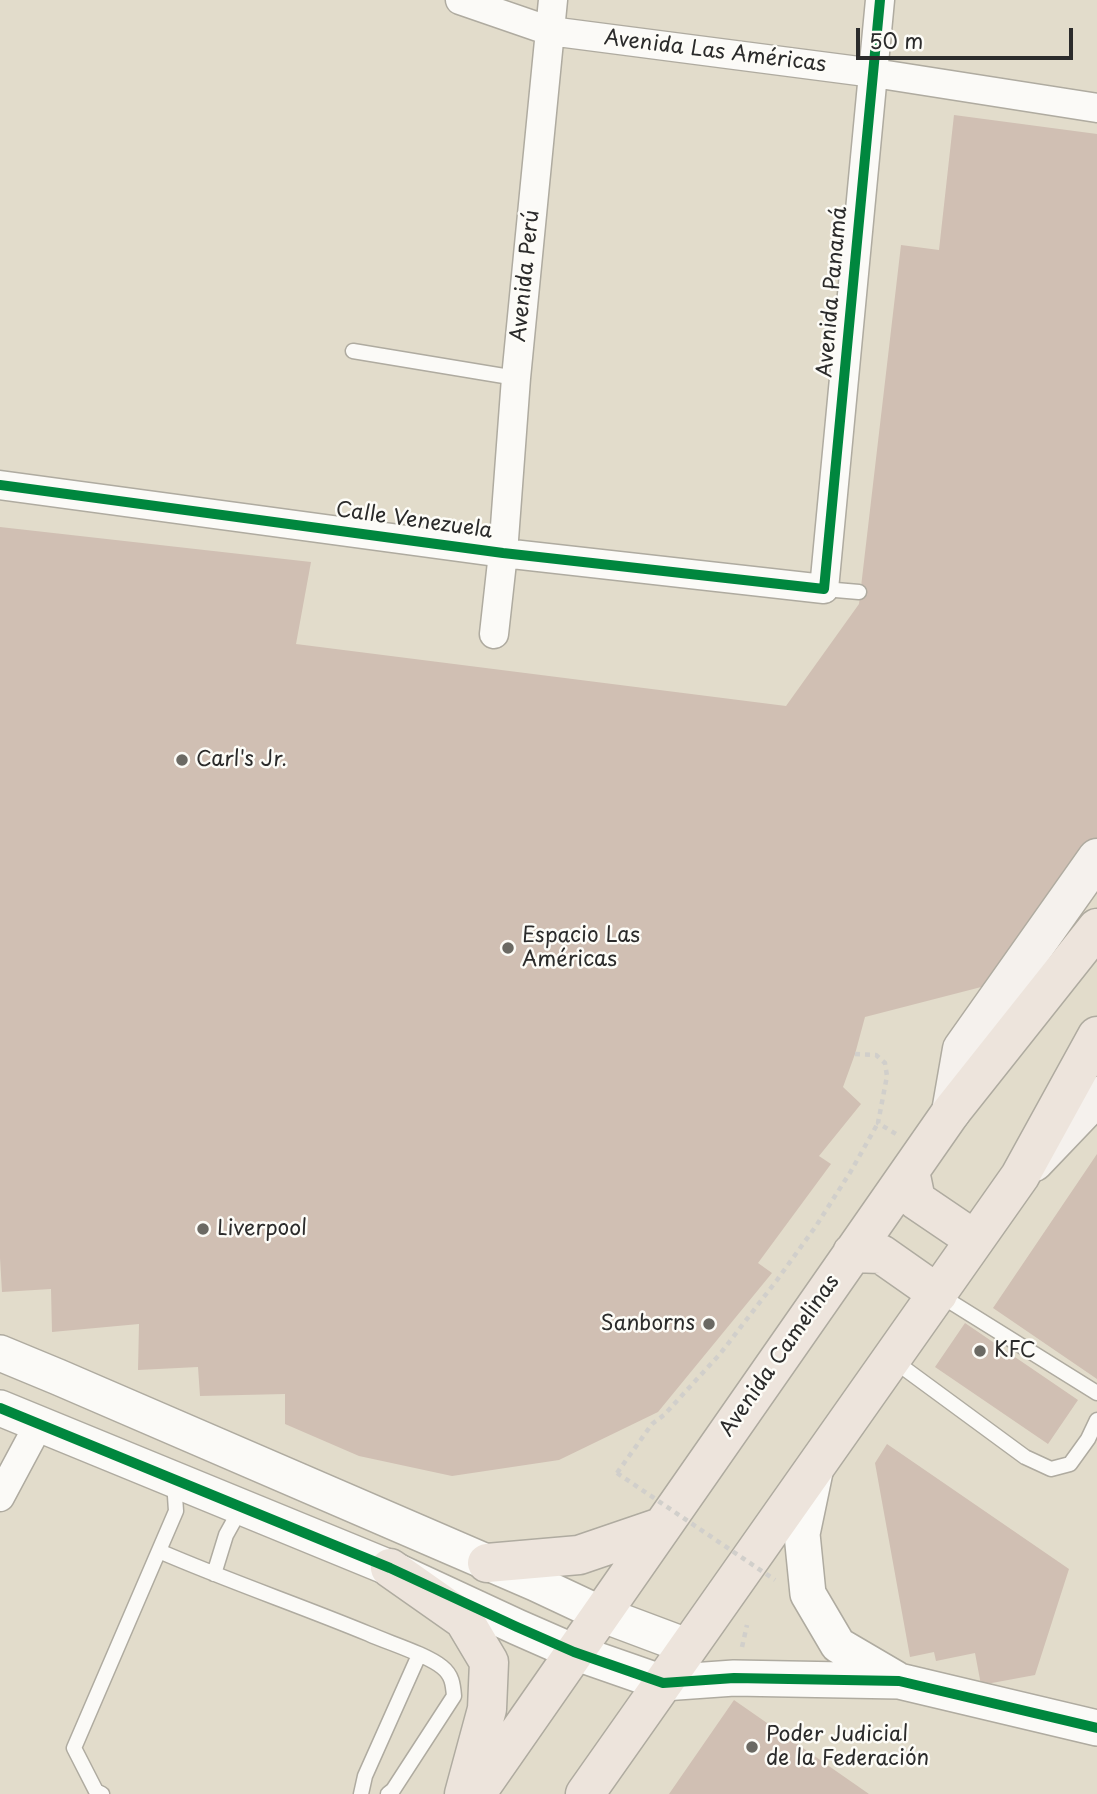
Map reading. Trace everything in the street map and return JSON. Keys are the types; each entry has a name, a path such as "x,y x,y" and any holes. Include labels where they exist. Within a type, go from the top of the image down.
{"highway":[{"name":"Avenida Camelinas","path":"476,1794 951,1112 1097,928"},
{"path":"585,1794 1020,1176 1097,1036"},
{"path":"917,1161 916,1200 975,1240"},
{"path":"852,1253 881,1254 938,1294"},
{"path":"487,1563 579,1555 662,1527"},
{"path":"390,1568 464,1620 489,1662 487,1709 464,1794"}],"main road":[{"path":"951,1112 962,1049 1097,859"},
{"path":"1020,1176 1097,1096"}],"street":[{"name":"Avenida Las Américas","path":"460,0 550,31 874,73 1097,108"},
{"name":"Avenida Perú","path":"494,634 553,0"},
{"name":"Avenida Panamá","path":"824,589 880,0"},
{"name":"Calle Venezuela","path":"0,485 503,553 824,589"},
{"path":"0,1353 535,1583 601,1614 689,1647"},
{"path":"0,1408 390,1568 574,1653 663,1683 734,1678 899,1681 1096,1731"},
{"path":"0,1497 39,1424"},
{"path":"817,1466 802,1534 808,1594 838,1645 899,1681"}],"lane":[{"path":"353,351 516,378"},
{"name":"Calle Venezuela","path":"824,589 859,592"},
{"path":"938,1294 1097,1393"},
{"path":"892,1360 1025,1457 1052,1469 1070,1464 1088,1439 1097,1420"},
{"path":"102,1794 96,1791 74,1748 176,1511 173,1479"},
{"path":"214,1574 226,1535 241,1507"},
{"path":"159,1551 298,1605 419,1655 443,1668 453,1680 454,1696 388,1794"},
{"path":"361,1794 365,1776 419,1655"}],"path":[{"path":"775,1580 617,1472 652,1424 664,1415 720,1354 816,1226 851,1171 878,1123 887,1076 885,1063 876,1055 855,1055"},
{"path":"878,1123 917,1161"}],"building":[{"name":"Espacio Las Américas","path":"954,115 1097,134 1097,840 989,985 865,1017 843,1087 861,1104 819,1156 831,1164 758,1263 772,1273 658,1412 559,1460 452,1476 359,1456 285,1424 285,1394 200,1396 198,1367 138,1370 139,1324 52,1332 51,1289 2,1292 0,527 311,562 296,644 786,706 859,604 901,245 939,250"},
{"path":"1097,1154 1097,1379 993,1308"},
{"path":"965,1323 1078,1400 1048,1444 935,1367"},
{"path":"887,1444 1069,1569 1035,1675 981,1685 975,1653 936,1661 934,1652 910,1657 875,1463"},
{"name":"Poder Judicial de la Federación","path":"734,1700 869,1794 669,1794"}],"cycle path":[{"path":"0,485 503,553 824,589 880,0"},
{"path":"0,1408 390,1568 574,1652 663,1683 734,1678 899,1681 1097,1728"}],"place":[{"name":"Carl's Jr.","path":"182,760"},
{"name":"Espacio Las Américas","path":"508,948"},
{"name":"Liverpool","path":"203,1229"},
{"name":"Sanborns","path":"709,1324"},
{"name":"KFC","path":"980,1351"},
{"name":"Poder Judicial de la Federación","path":"752,1747"}]}
